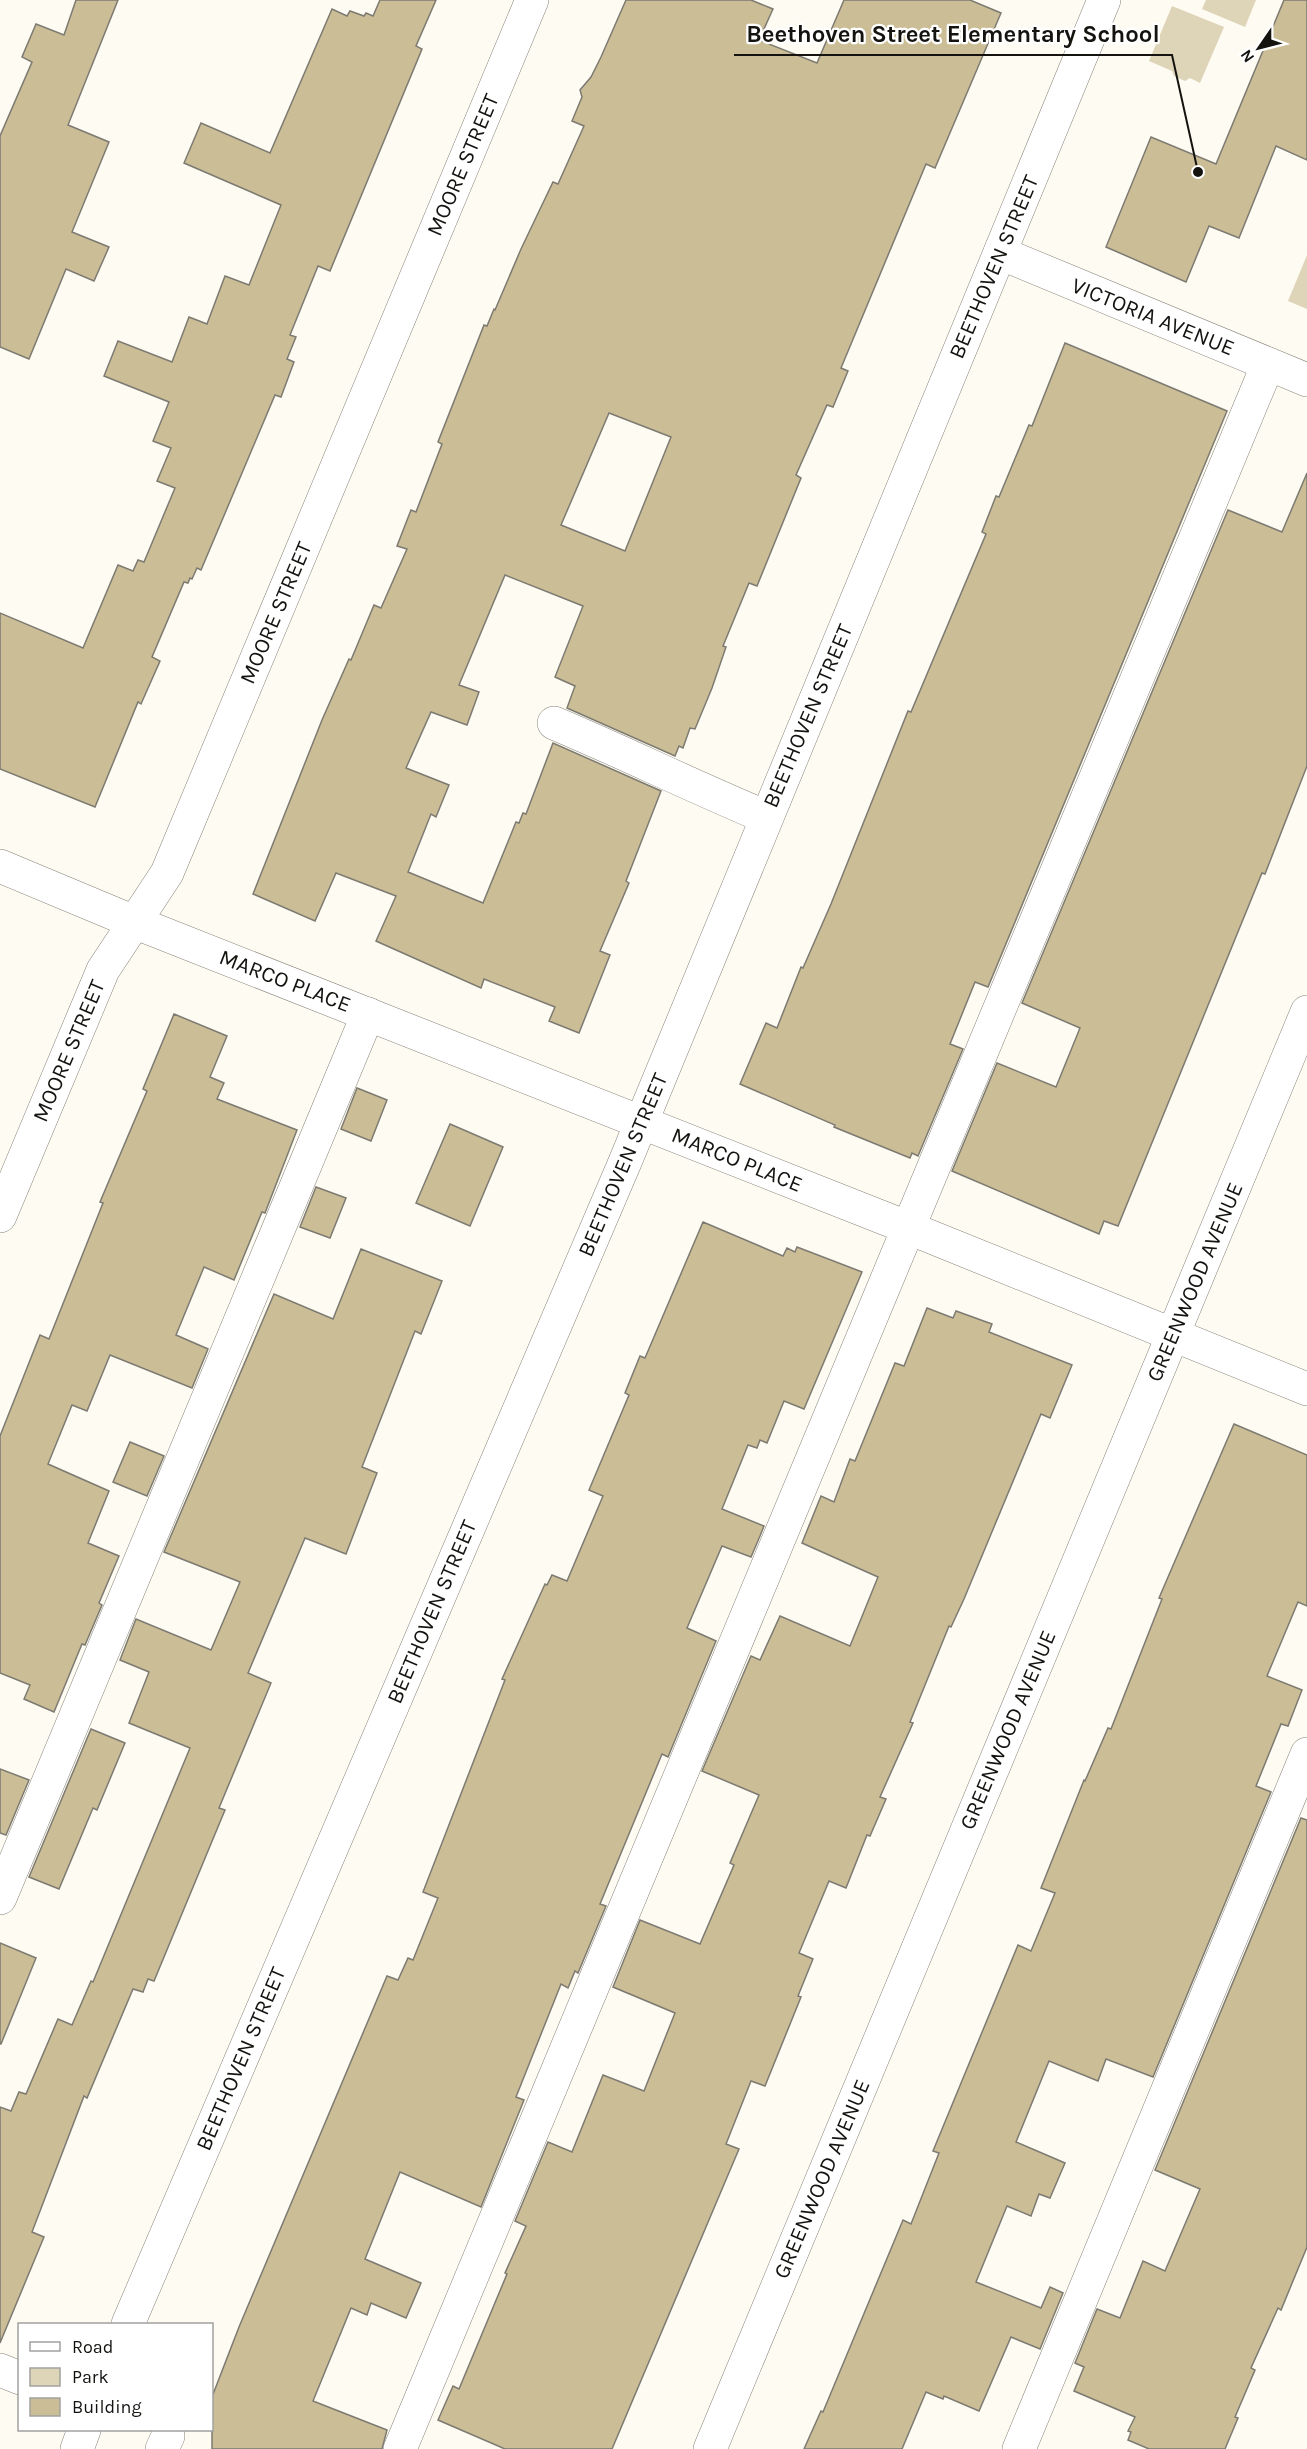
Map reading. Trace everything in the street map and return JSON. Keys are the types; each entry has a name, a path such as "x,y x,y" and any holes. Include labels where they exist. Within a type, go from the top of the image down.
{"street":[{"name":"MOORE STREET","path":"0,1216 103,970 167,873 532,0"},
{"name":"BEETHOVEN STREET","path":"129,2323 641,1122 1104,0"},
{"name":"VICTORIA AVENUE","path":"1000,253 1307,380"},
{"path":"400,2449 1268,364"},
{"path":"554,723 627,754 696,788 766,817"},
{"name":"MARCO PLACE","path":"0,866 134,922 909,1228 1307,1389"},
{"name":"GREENWOOD AVENUE","path":"710,2449 1307,1012"},
{"path":"0,1898 368,1014"},
{"path":"1019,2449 1307,1754"},
{"path":"0,2370 18,2377"},
{"path":"77,2449 84,2431"}],"green space":[{"path":"1206,0 1256,0 1245,27 1202,9"},
{"path":"1172,6 1224,27 1200,83 1190,78 1185,81 1174,76 1172,71 1149,61"},
{"path":"1307,255 1307,309 1288,301"}],"building":[{"path":"76,0 118,0 68,125 109,142 72,232 109,247 94,281 66,269 29,359 0,347 0,136 32,62 22,57 36,24 64,35"},
{"path":"380,0 436,0 416,46 422,49 330,271 318,266 290,335 296,337 287,359 294,362 281,397 275,395 201,570 197,568 192,579 190,578 188,583 184,582 152,657 160,661 141,704 138,702 95,807 0,769 0,613 83,648 118,565 133,571 138,560 144,562 175,488 157,481 171,448 153,441 169,402 104,376 118,341 172,362 189,317 207,324 225,276 249,285 281,205 184,163 201,123 270,153 332,9 347,16 350,11 364,16 366,13 373,16"},
{"path":"626,0 751,0 773,9 759,40 817,63 844,0 970,0 1001,13 935,168 926,164 841,368 848,371 833,407 827,405 796,475 801,478 757,586 749,583 723,646 726,647 712,688 695,729 690,728 683,748 679,746 675,756 567,708 575,686 555,677 583,606 505,575 459,685 479,692 467,725 431,712 406,768 449,785 436,817 431,814 408,872 483,903 516,822 519,823 523,813 526,814 553,743 661,791 626,881 629,883 600,951 610,955 579,1033 549,1021 555,1007 484,979 481,988 376,941 396,896 336,873 315,921 253,894 322,720 349,659 351,660 374,605 381,608 407,549 397,546 411,510 416,512 442,444 438,442 484,325 487,326 553,182 558,184 584,126 572,121 582,97 580,90 591,77","holes":["609,413 671,437 625,551 561,525"]},
{"path":"1284,0 1307,0 1307,160 1276,146 1239,238 1209,226 1186,282 1106,247 1151,137 1216,164"},
{"path":"1065,343 1227,411 988,987 975,982 950,1044 963,1049 918,1156 912,1153 910,1158 834,1127 835,1125 740,1084 766,1023 777,1028 801,967 803,968 831,904 908,711 911,712 986,534 982,532 996,496 999,497 1029,425 1032,426"},
{"path":"1307,473 1307,766 1265,874 1262,873 1118,1226 1104,1221 1099,1234 952,1171 997,1063 1056,1087 1080,1028 1022,1003 1228,510 1282,532"},
{"path":"174,1014 227,1036 210,1077 224,1083 217,1099 297,1130 265,1213 262,1212 234,1280 204,1267 176,1335 208,1349 192,1388 110,1355 87,1411 72,1405 48,1464 109,1491 88,1543 119,1556 99,1603 102,1605 85,1645 82,1644 54,1712 24,1699 30,1685 0,1673 0,1436 40,1335 49,1339 103,1203 100,1202 147,1091 143,1089"},
{"path":"357,1088 387,1100 371,1141 341,1129"},
{"path":"450,1124 503,1147 470,1226 416,1203"},
{"path":"316,1187 346,1198 330,1238 300,1227"},
{"path":"703,1222 783,1256 787,1248 795,1252 797,1247 862,1272 804,1409 784,1401 767,1443 760,1440 757,1448 748,1445 722,1509 764,1526 751,1557 722,1546 687,1628 716,1641 668,1757 662,1754 600,1904 606,1906 578,1973 575,1971 568,1988 561,1984 516,2097 524,2100 481,2207 400,2172 365,2259 421,2283 406,2318 371,2303 367,2315 351,2308 313,2401 387,2430 382,2449 212,2449 213,2394 239,2327 387,1976 398,1980 408,1958 413,1960 438,1898 423,1892 505,1680 502,1679 545,1584 547,1585 552,1575 567,1581 603,1496 589,1490 629,1395 625,1393 640,1356 645,1358"},
{"path":"361,1249 442,1281 421,1334 415,1331 362,1467 377,1473 346,1554 305,1538 248,1673 271,1683 219,1808 225,1810 154,1981 148,1979 143,1992 133,1989 87,2098 84,2096 32,2232 44,2237 0,2343 0,2107 11,2111 19,2092 26,2094 58,2019 72,2025 91,1981 93,1982 190,1748 129,1723 149,1672 120,1660 136,1619 211,1650 240,1582 164,1552 274,1294 333,1319"},
{"path":"927,1308 953,1318 956,1311 992,1324 989,1332 1072,1365 1050,1418 1041,1414 964,1599 951,1627 949,1626 910,1722 913,1723 880,1797 886,1799 870,1836 867,1835 846,1888 829,1881 799,1953 813,1959 798,1996 801,1997 765,2086 751,2081 726,2144 739,2149 612,2449 505,2449 438,2420 453,2386 459,2389 526,2226 515,2221 548,2142 572,2152 603,2075 644,2091 675,2013 613,1987 640,1920 700,1944 734,1865 730,1863 759,1795 702,1771 751,1656 760,1660 780,1616 850,1646 878,1577 802,1543 821,1496 834,1502 850,1459 855,1461 895,1363 904,1366"},
{"path":"1234,1424 1307,1455 1307,1606 1298,1602 1267,1676 1302,1690 1288,1726 1281,1724 1256,1786 1271,1792 1153,2077 1106,2059 1098,2081 1049,2061 1016,2142 1065,2163 1050,2198 1039,2194 1031,2216 1007,2206 976,2282 1041,2308 1050,2287 1063,2293 1040,2349 1011,2337 979,2411 944,2396 943,2399 926,2392 902,2449 804,2449 821,2411 823,2412 903,2220 911,2224 939,2153 933,2151 1018,1945 1031,1951 1055,1893 1041,1888 1084,1780 1108,1728 1111,1729 1162,1599 1159,1598"},
{"path":"130,1442 164,1456 147,1496 113,1482"},
{"path":"91,1729 125,1743 97,1810 93,1808 59,1889 29,1877"},
{"path":"0,1769 29,1780 6,1835 0,1833"},
{"path":"1301,1818 1307,1820 1307,2247 1281,2310 1278,2308 1251,2368 1255,2370 1235,2417 1238,2418 1225,2449 1149,2449 1128,2440 1131,2432 1128,2431 1135,2417 1074,2391 1084,2367 1075,2363 1097,2309 1120,2318 1143,2261 1165,2271 1200,2189 1155,2170"},
{"path":"0,1943 36,1958 1,2044 0,2044"}],"place":[{"name":"Beethoven Street Elementary School","path":"1198,172"}]}
